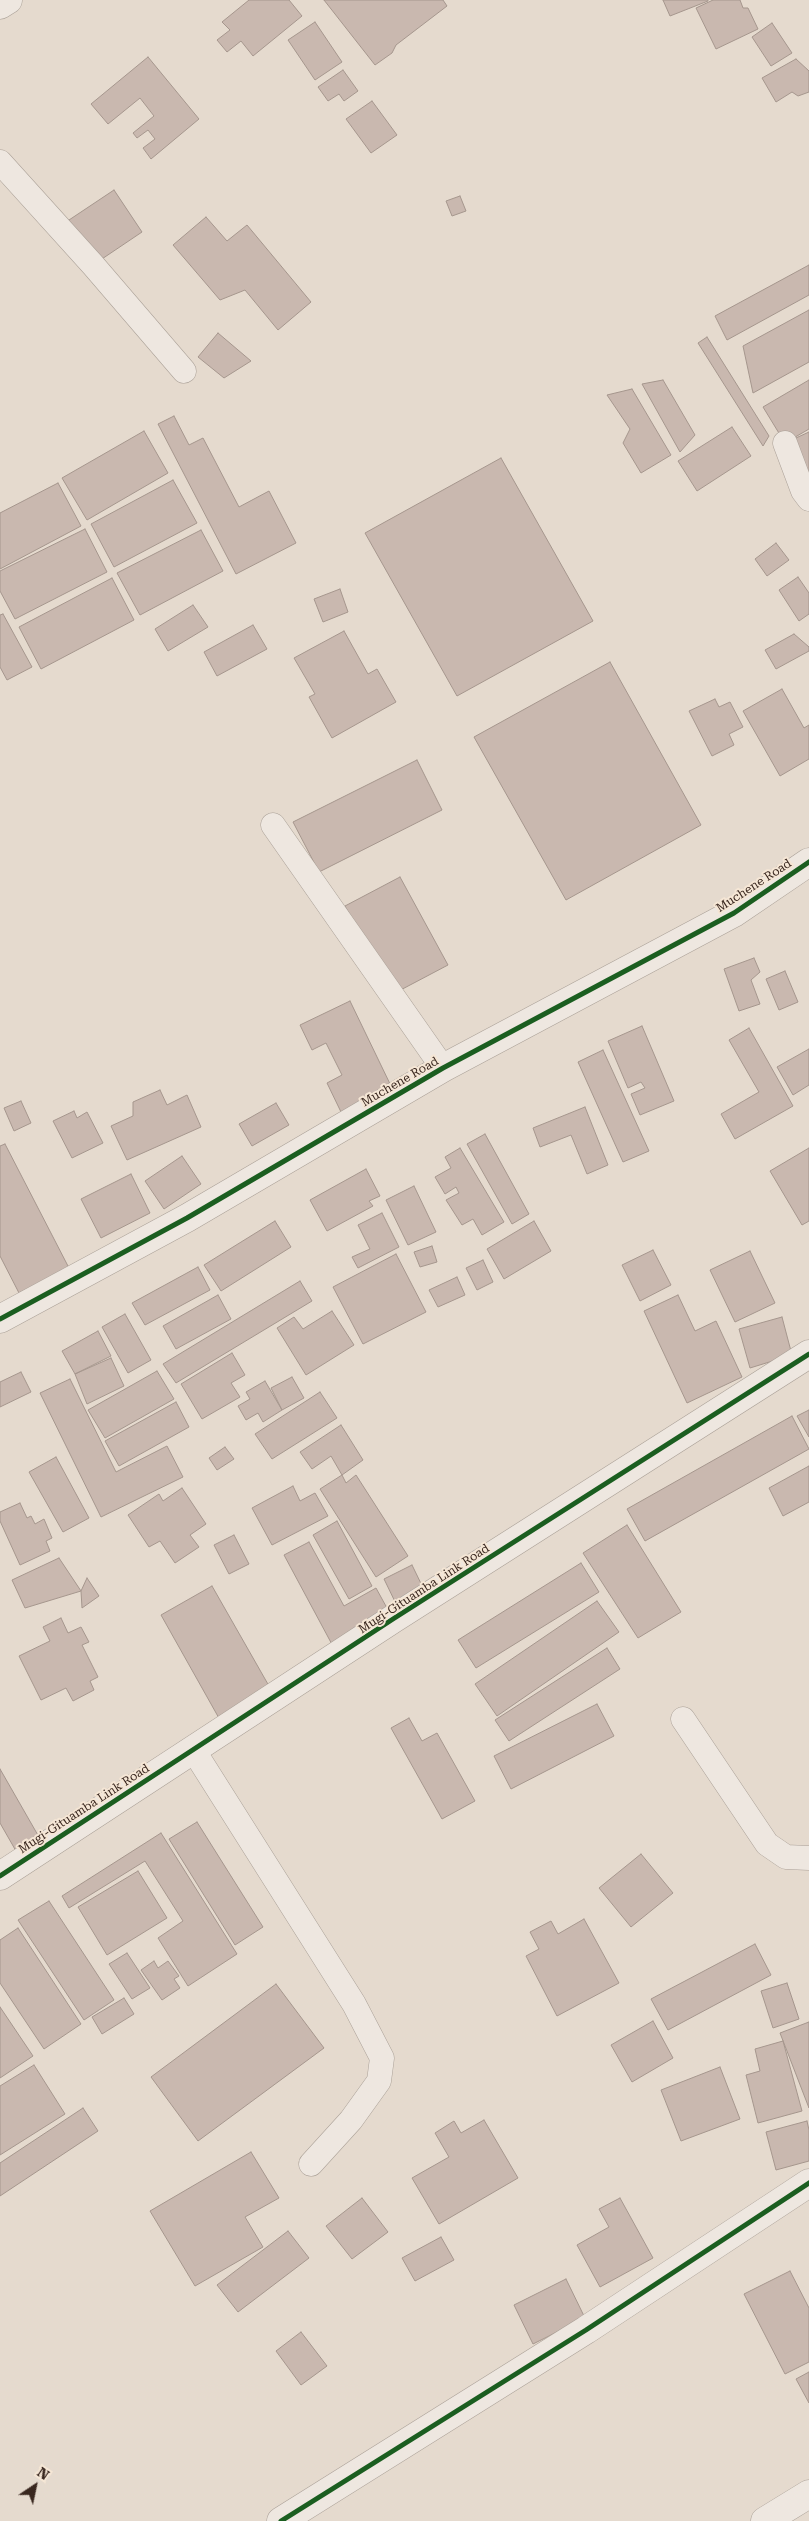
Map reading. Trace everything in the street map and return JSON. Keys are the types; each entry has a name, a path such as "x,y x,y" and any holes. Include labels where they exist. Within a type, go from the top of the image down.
{"street":[{"path":"0,5 8,0"},
{"name":"Muchene Road","path":"0,1319 187,1218 443,1068 734,913 809,862"},
{"name":"Mugi-Gituamba Link Road","path":"0,1876 809,1354"},
{"path":"281,2521 586,2330 809,2183"},
{"path":"766,2521 809,2494"}],"lane":[{"path":"0,162 93,265 184,371"},
{"path":"784,443 803,491 809,499"},
{"path":"273,825 443,1068"},
{"path":"683,1719 767,1844 786,1857 809,1858"},
{"path":"194,1751 354,2004 382,2058 379,2081 350,2120 311,2164"}],"building":[{"path":"249,0 289,0 302,16 253,56 241,41 227,52 217,40 230,30 222,22"},
{"path":"324,0 443,0 447,6 396,45 392,53 375,65"},
{"path":"663,0 708,0 708,1 670,16"},
{"path":"713,0 740,0 743,8 748,8 758,29 716,49 696,8"},
{"path":"315,22 342,62 315,80 288,40"},
{"path":"772,23 792,53 771,66 752,37"},
{"path":"148,57 199,119 151,159 143,148 155,139 148,130 137,138 133,133 154,116 140,98 108,124 91,104"},
{"path":"796,59 809,71 809,92 798,96 792,92 776,102 762,78"},
{"path":"343,70 358,91 344,101 339,94 328,101 318,87"},
{"path":"372,101 397,135 371,153 346,119"},
{"path":"114,190 142,232 93,265 66,222"},
{"path":"460,196 466,211 452,216 446,201"},
{"path":"206,217 227,241 247,225 311,302 278,330 245,290 220,300 173,245"},
{"path":"809,265 809,295 727,340 715,316"},
{"path":"809,310 809,362 753,393 743,346"},
{"path":"218,333 251,361 224,378 198,357"},
{"path":"707,337 769,436 763,446 698,343"},
{"path":"663,380 695,435 680,452 642,384"},
{"path":"809,380 809,429 785,443 763,407"},
{"path":"632,389 671,455 641,473 623,443 630,429 607,395"},
{"path":"174,416 189,445 203,438 239,507 269,491 296,543 236,574 158,424"},
{"path":"732,427 751,456 697,491 678,461"},
{"path":"144,431 168,473 87,520 62,478"},
{"path":"809,432 809,488 785,443"},
{"path":"501,458 593,621 457,696 365,533"},
{"path":"173,480 197,523 114,567 91,524"},
{"path":"58,483 81,526 0,569 0,513"},
{"path":"85,529 107,572 15,619 0,591 0,571"},
{"path":"201,530 223,571 140,615 117,573"},
{"path":"776,543 789,560 767,576 755,559"},
{"path":"798,577 809,593 809,614 799,621 779,590"},
{"path":"112,578 134,620 41,669 19,627"},
{"path":"340,589 348,612 323,622 314,599"},
{"path":"193,605 208,627 168,651 155,629"},
{"path":"3,614 32,667 7,680 0,667 0,615"},
{"path":"253,625 267,649 217,676 204,652"},
{"path":"344,631 368,674 377,669 396,702 332,738 309,697 315,694 294,658"},
{"path":"794,634 809,647 809,651 776,669 765,650"},
{"path":"610,662 701,825 566,900 474,737"},
{"path":"782,689 804,728 809,725 809,759 780,776 743,711"},
{"path":"715,699 719,707 730,702 743,727 729,734 734,745 712,756 689,711"},
{"path":"417,760 442,810 319,872 293,822"},
{"path":"400,877 448,965 393,994 345,906"},
{"path":"754,958 760,972 751,980 760,1004 739,1011 724,969"},
{"path":"785,971 798,1002 779,1010 766,979"},
{"path":"350,1001 392,1088 341,1112 327,1083 342,1075 326,1043 312,1050 300,1025"},
{"path":"642,1026 674,1101 640,1115 631,1094 645,1088 641,1082 628,1088 608,1041"},
{"path":"749,1028 793,1106 735,1139 721,1114 759,1092 729,1040"},
{"path":"809,1049 809,1085 793,1095 777,1067"},
{"path":"603,1050 649,1151 623,1162 578,1062"},
{"path":"160,1090 167,1105 187,1095 201,1127 127,1160 111,1126 133,1116 133,1102"},
{"path":"21,1101 31,1123 14,1131 4,1108"},
{"path":"276,1103 289,1125 252,1146 239,1124"},
{"path":"585,1107 608,1165 587,1174 571,1135 540,1147 533,1128"},
{"path":"74,1111 77,1118 87,1112 103,1143 72,1158 53,1121"},
{"path":"485,1134 529,1214 512,1224 467,1144"},
{"path":"5,1144 69,1268 19,1293 0,1256 0,1146"},
{"path":"460,1148 504,1222 482,1235 473,1219 462,1225 446,1200 459,1193 456,1187 445,1194 435,1177 451,1168 445,1157"},
{"path":"809,1148 809,1221 802,1225 770,1171"},
{"path":"182,1156 201,1184 164,1209 145,1181"},
{"path":"366,1169 380,1196 369,1201 373,1206 327,1231 310,1200"},
{"path":"131,1174 150,1213 101,1238 81,1199"},
{"path":"414,1186 436,1232 408,1245 386,1200"},
{"path":"382,1213 399,1247 358,1268 352,1257 370,1249 358,1225"},
{"path":"275,1221 291,1247 221,1291 204,1265"},
{"path":"534,1221 551,1251 504,1279 487,1249"},
{"path":"432,1246 437,1262 420,1267 414,1252"},
{"path":"653,1250 671,1285 640,1301 622,1265"},
{"path":"750,1251 775,1303 735,1322 710,1270"},
{"path":"396,1254 426,1312 363,1344 333,1287"},
{"path":"483,1260 493,1282 477,1290 466,1268"},
{"path":"198,1267 210,1290 145,1325 132,1303"},
{"path":"457,1277 465,1295 438,1307 429,1290"},
{"path":"300,1281 312,1301 176,1383 163,1364"},
{"path":"218,1295 231,1319 176,1349 163,1326"},
{"path":"678,1295 695,1331 716,1321 742,1377 687,1403 644,1311"},
{"path":"332,1311 354,1345 306,1375 277,1328 294,1317 303,1329"},
{"path":"125,1314 151,1360 128,1373 102,1327"},
{"path":"782,1317 792,1355 750,1368 739,1329"},
{"path":"98,1331 111,1356 75,1374 62,1351"},
{"path":"232,1353 245,1375 231,1383 240,1397 202,1419 181,1384"},
{"path":"111,1358 124,1386 87,1404 75,1374"},
{"path":"157,1371 174,1399 105,1438 88,1410"},
{"path":"21,1372 31,1392 0,1407 0,1382"},
{"path":"292,1377 304,1398 282,1410 271,1388"},
{"path":"70,1379 116,1472 167,1446 183,1477 101,1517 40,1393"},
{"path":"265,1381 282,1410 263,1422 258,1413 246,1420 238,1406 250,1399 246,1392"},
{"path":"320,1392 337,1418 272,1459 255,1434"},
{"path":"176,1402 189,1427 119,1466 105,1441"},
{"path":"809,1410 809,1437 797,1416"},
{"path":"792,1416 809,1449 645,1541 627,1509"},
{"path":"341,1425 363,1460 342,1475 331,1456 312,1469 300,1452"},
{"path":"225,1447 234,1459 217,1470 209,1458"},
{"path":"56,1457 89,1518 63,1532 29,1472"},
{"path":"809,1466 809,1502 783,1516 769,1488"},
{"path":"342,1475 346,1483 356,1475 408,1556 376,1577 320,1489"},
{"path":"293,1486 300,1501 315,1493 328,1516 272,1545 252,1508"},
{"path":"182,1488 206,1524 190,1535 199,1547 175,1563 160,1541 149,1547 128,1515 159,1494 163,1501"},
{"path":"20,1503 27,1518 31,1516 35,1524 44,1519 52,1538 46,1541 50,1551 20,1565 0,1521 0,1512"},
{"path":"337,1521 372,1586 349,1599 313,1535"},
{"path":"627,1525 681,1612 638,1638 583,1553"},
{"path":"234,1535 249,1564 229,1574 214,1545"},
{"path":"309,1542 344,1606 376,1588 393,1619 335,1650 284,1555"},
{"path":"59,1558 81,1591 25,1608 12,1580"},
{"path":"581,1563 599,1592 476,1668 458,1640"},
{"path":"412,1565 428,1598 400,1612 384,1579"},
{"path":"87,1578 99,1596 82,1608 81,1591"},
{"path":"212,1586 281,1707 229,1736 161,1615"},
{"path":"597,1601 619,1632 497,1716 475,1684"},
{"path":"61,1618 68,1633 81,1627 89,1642 82,1645 98,1677 90,1681 94,1690 73,1701 66,1688 41,1700 19,1656 50,1641 43,1627"},
{"path":"607,1648 620,1669 509,1741 495,1720"},
{"path":"597,1704 614,1736 511,1789 494,1756"},
{"path":"409,1718 422,1741 437,1733 475,1801 442,1819 391,1728"},
{"path":"0,1769 39,1837 16,1851 0,1823"},
{"path":"197,1822 263,1927 235,1945 169,1839"},
{"path":"161,1833 237,1954 188,1986 158,1938 183,1921 145,1861 69,1908 62,1896"},
{"path":"641,1854 673,1893 631,1927 599,1888"},
{"path":"138,1871 167,1918 107,1955 78,1907"},
{"path":"49,1901 114,2000 84,2020 18,1920"},
{"path":"584,1919 619,1983 557,2016 526,1956 539,1949 530,1932 551,1921 558,1934"},
{"path":"18,1928 81,2024 44,2049 0,1983 0,1940"},
{"path":"755,1944 771,1975 668,2030 651,1999"},
{"path":"127,1953 150,1988 132,1999 109,1964"},
{"path":"154,1961 158,1968 168,1961 179,1976 174,1979 180,1988 162,2000 141,1970"},
{"path":"787,1983 799,2019 773,2028 761,1991"},
{"path":"276,1984 324,2048 198,2141 151,2077"},
{"path":"124,1998 134,2014 102,2034 92,2017"},
{"path":"0,2007 33,2056 0,2078"},
{"path":"653,2021 673,2058 632,2082 611,2045"},
{"path":"809,2022 809,2108 780,2033"},
{"path":"783,2041 802,2111 758,2123 746,2075 760,2071 755,2049"},
{"path":"34,2065 65,2114 0,2155 0,2086"},
{"path":"720,2067 740,2119 681,2141 661,2090"},
{"path":"83,2108 98,2131 0,2196 0,2163"},
{"path":"484,2120 518,2178 439,2224 412,2178 449,2157 435,2133 454,2121 461,2133"},
{"path":"807,2121 809,2130 809,2161 776,2170 766,2132"},
{"path":"251,2152 279,2198 245,2217 263,2247 195,2286 150,2211"},
{"path":"362,2198 388,2232 352,2259 326,2226"},
{"path":"620,2198 653,2258 600,2287 577,2245 609,2227 599,2209"},
{"path":"288,2231 309,2258 238,2312 217,2285"},
{"path":"441,2237 454,2260 415,2281 402,2258"},
{"path":"790,2271 809,2308 809,2362 785,2374 744,2294"},
{"path":"566,2279 585,2318 533,2344 514,2305"},
{"path":"301,2332 327,2366 301,2385 276,2351"},
{"path":"809,2372 809,2403 796,2379"}],"cycle path":[{"path":"0,1319 187,1218 443,1068 734,913 809,862"},
{"path":"0,1876 393,1619 809,1354"},
{"path":"281,2521 586,2330 809,2183"}]}
